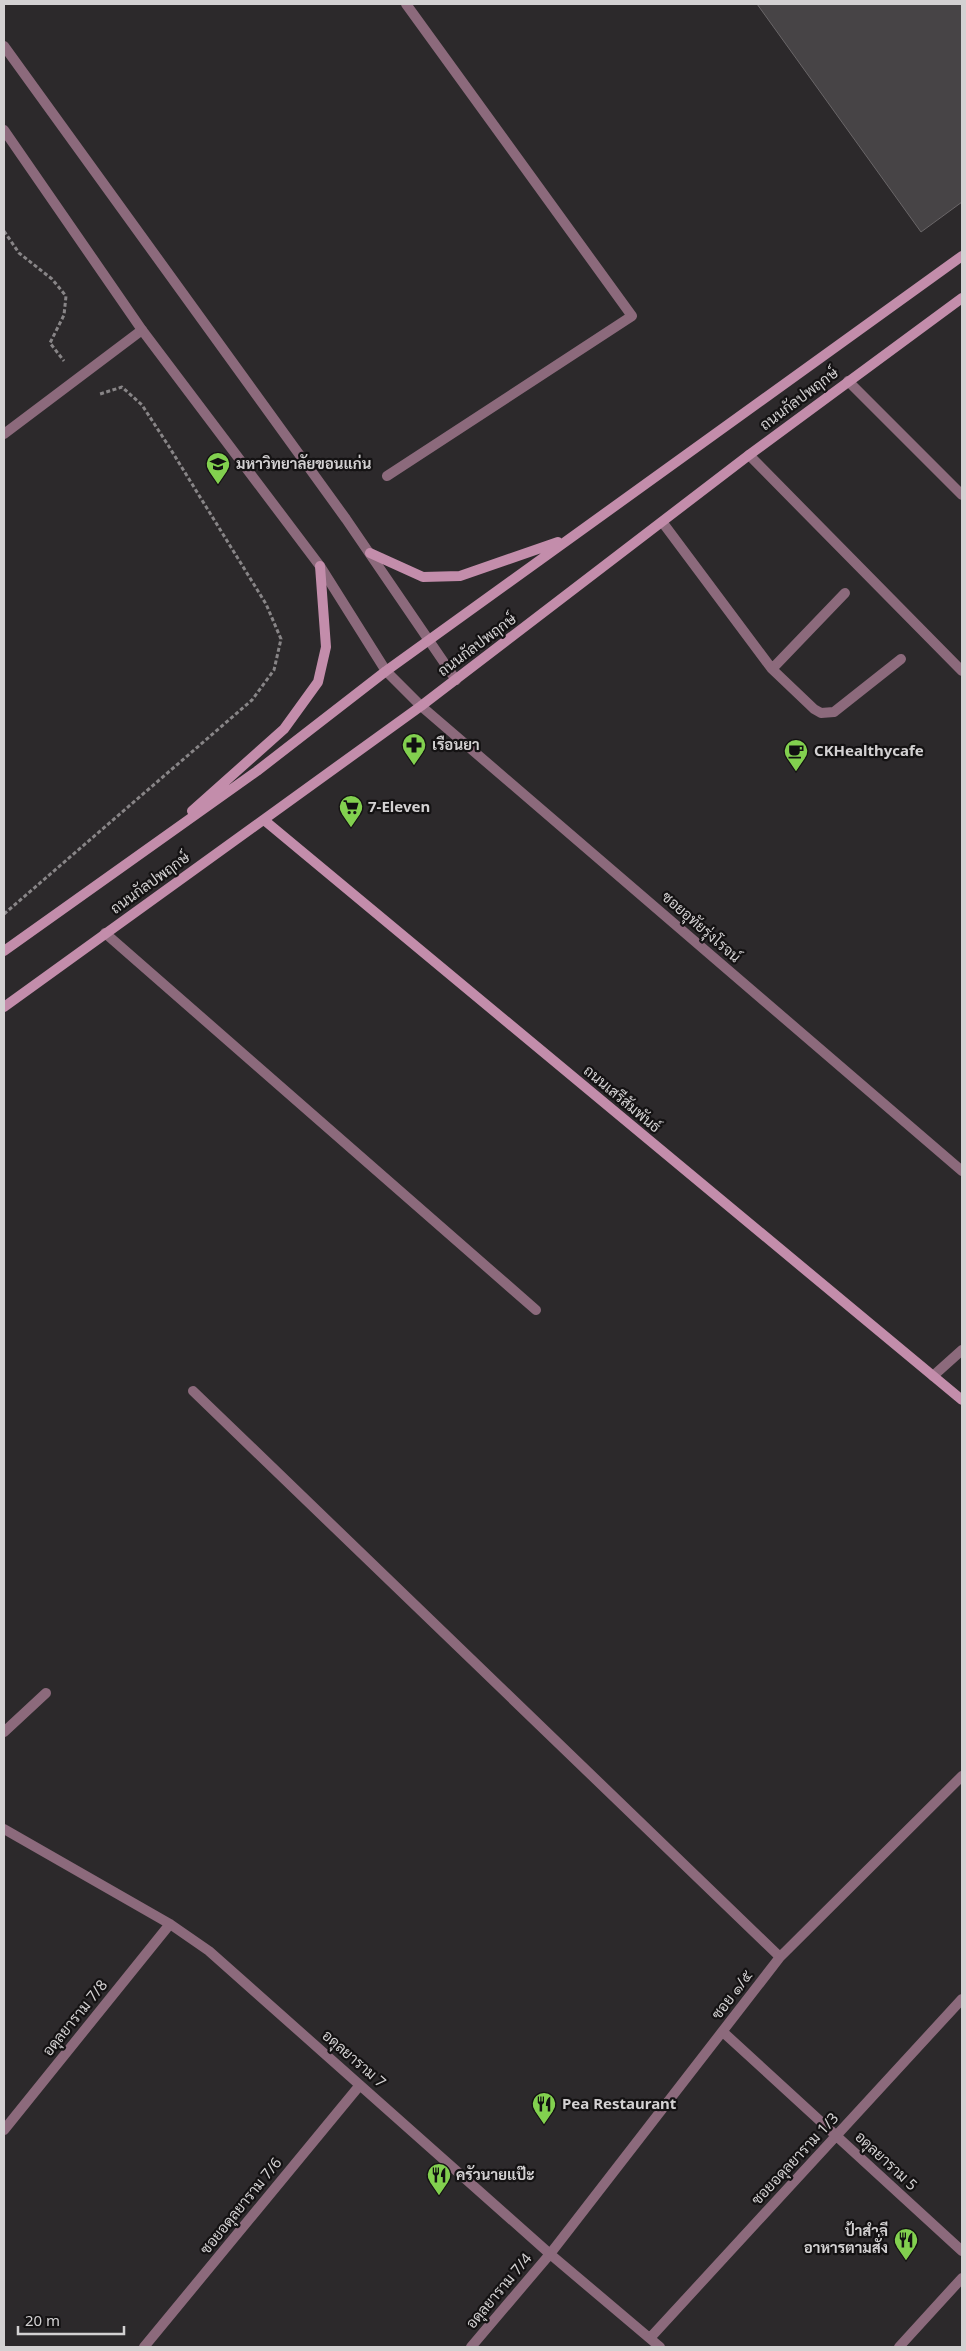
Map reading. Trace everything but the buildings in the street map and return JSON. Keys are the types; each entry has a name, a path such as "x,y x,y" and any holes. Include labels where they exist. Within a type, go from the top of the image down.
{"main road":[{"name":"ถนนกัลปพฤกษ์","path":"4,951 257,772 386,671 962,256"},
{"name":"ถนนกัลปพฤกษ์","path":"4,1007 421,706 750,455 962,298"},
{"path":"370,553 423,577 460,576 568,539"},
{"path":"152,847 284,729 318,682 326,647 320,566"},
{"name":"ถนนเสรีสัมพันธ์","path":"264,820 962,1400"}],"street":[{"path":"387,476 632,316 406,4"},
{"path":"4,46 370,553 428,642 456,680"},
{"name":"ซอยอุทัยรุ่งโรจน์","path":"4,130 142,330 320,566 386,671 421,706 962,1171"},
{"path":"4,434 142,330"},
{"path":"848,382 962,495"},
{"path":"750,455 962,672"},
{"path":"663,523 772,669 814,709 827,713 834,712 901,660"},
{"path":"772,669 845,592"},
{"path":"105,933 536,1310"},
{"path":"933,1376 962,1350"},
{"path":"193,1391 780,1957"},
{"path":"4,1732 46,1693"},
{"name":"ซอย ๑/๕","path":"550,2254 780,1957 962,1776"},
{"name":"อดุลยาราม 7","path":"4,1828 170,1924 209,1951 550,2254 660,2347"},
{"name":"อดุลยาราม 7/8","path":"4,2130 170,1924"},
{"name":"ซอยอดุลยาราม 1/3","path":"650,2338 962,1999"},
{"name":"อดุลยาราม 5","path":"723,2032 962,2251"},
{"name":"ซอยอดุลยาราม 7/6","path":"144,2347 360,2084"},
{"name":"อดุลยาราม 7/4","path":"470,2347 550,2254"},
{"path":"899,2347 962,2278"}],"path":[{"path":"4,231 19,253 52,279 66,296 64,315 50,344 91,397 122,387 142,405 266,604 280,639 274,670 252,700 4,914"}],"place":[{"name":"มหาวิทยาลัยขอนแก่น","path":"218,485"},
{"name":"เรือนยา","path":"414,766"},
{"name":"CKHealthycafe","path":"796,772"},
{"name":"7-Eleven","path":"351,828"},
{"name":"Pea Restaurant","path":"544,2125"},
{"name":"ครัวนายแป๊ะ","path":"439,2196"},
{"name":"ป้าสำลี อาหารตามสั่ง","path":"906,2261"}]}
